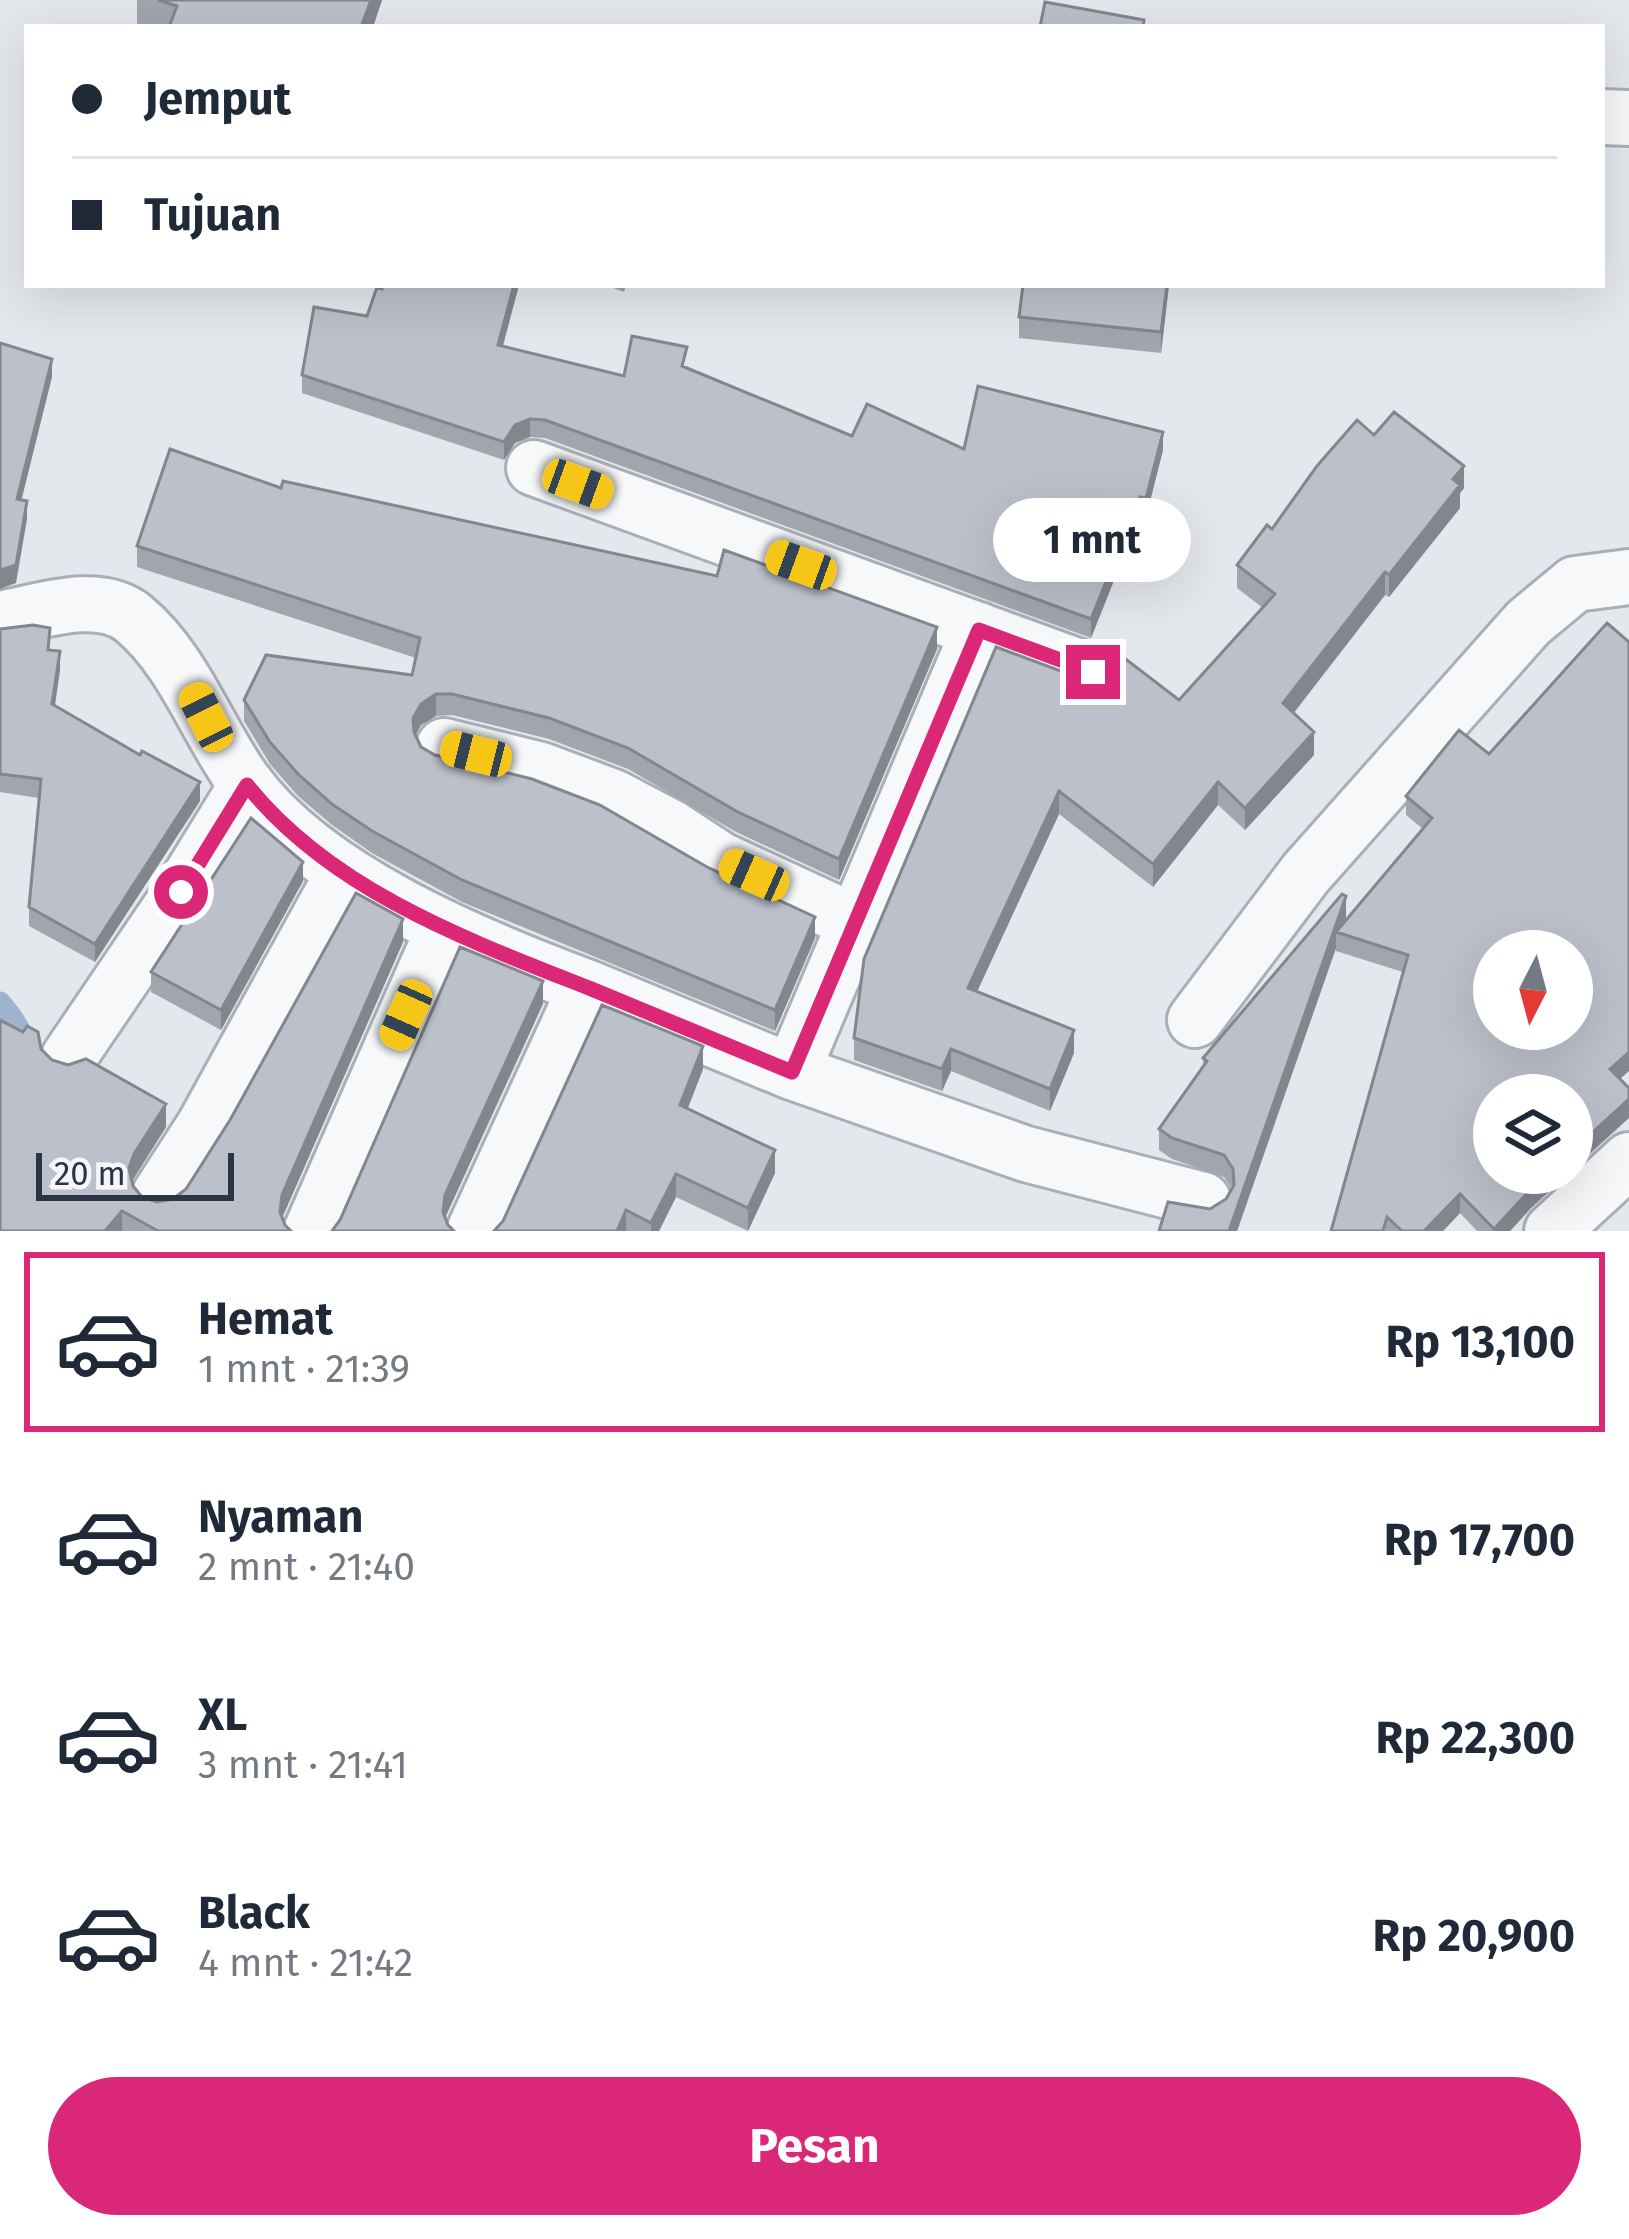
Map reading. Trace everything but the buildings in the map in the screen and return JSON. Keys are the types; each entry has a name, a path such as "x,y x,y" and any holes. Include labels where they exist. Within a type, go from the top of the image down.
{"street":[{"path":"533,468 1093,672"},
{"path":"1195,1021 1306,873 1528,623 1575,584 1629,577"},
{"path":"0,619 74,606 111,605 133,618 189,684 223,751 268,812 344,872 444,928 792,1072 1026,1154 1203,1200"},
{"path":"792,1072 979,630"},
{"path":"444,746 542,770 613,797 721,860 853,921"},
{"path":"69,1057 247,785"},
{"path":"160,1194 204,1126 344,872"},
{"path":"311,1231 444,928"},
{"path":"474,1231 586,987"},
{"path":"1552,1231 1629,1160"}],"waterway":[{"path":"0,1002 22,1034 24,1057"}],"route":[{"path":"181,892 247,785 268,812 344,872 444,928 792,1072 979,630 1093,672"}]}
